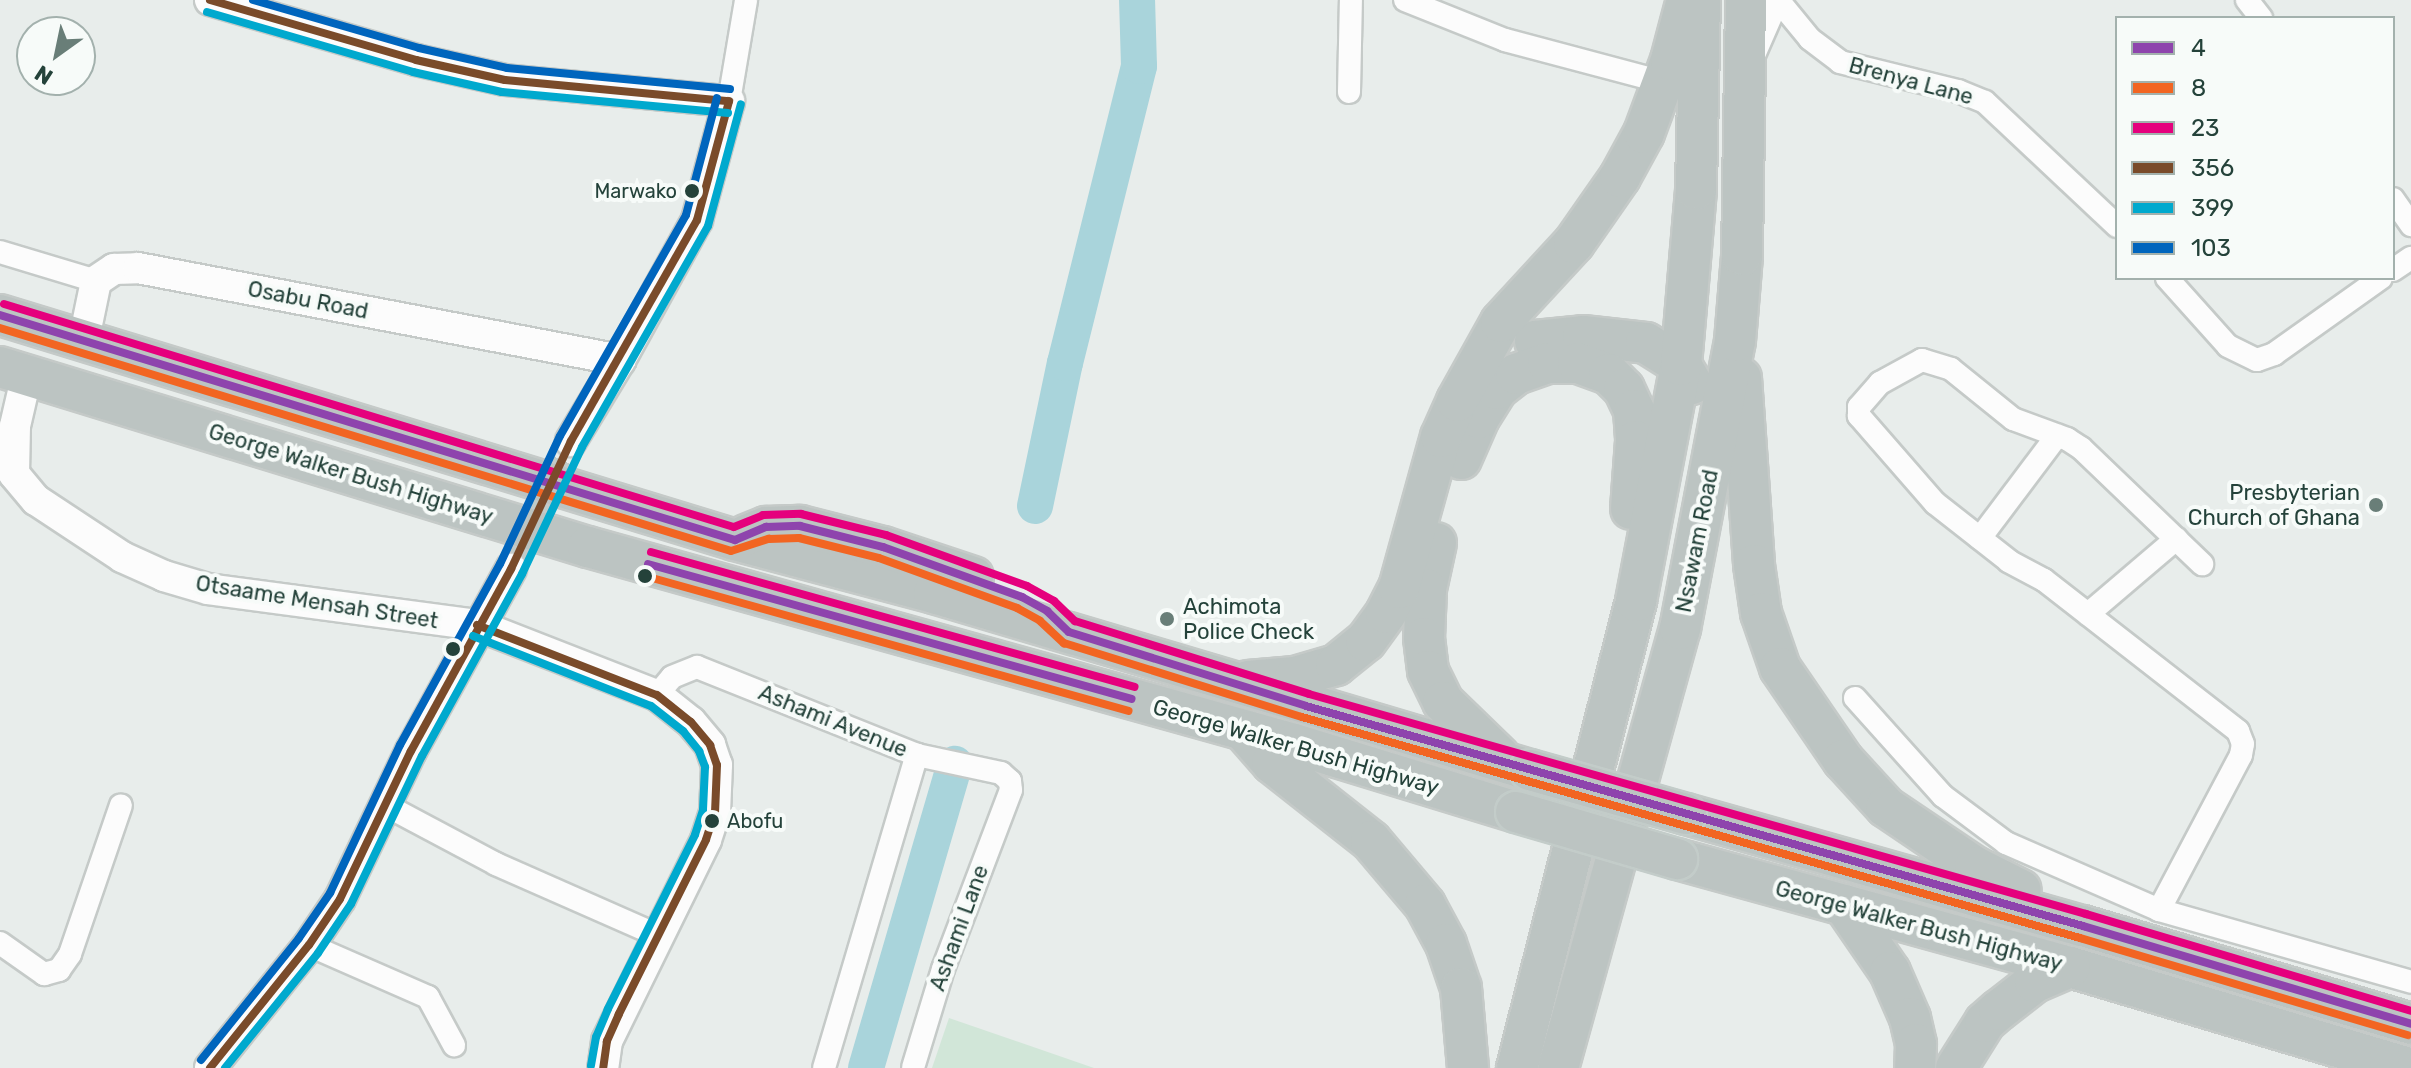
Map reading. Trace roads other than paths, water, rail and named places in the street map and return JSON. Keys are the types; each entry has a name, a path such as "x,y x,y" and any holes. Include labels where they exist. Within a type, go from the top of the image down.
{"highway":[{"path":"1232,682 1295,677 1336,665 1366,641 1399,588 1441,437 1471,373 1501,322 1595,216 1644,133 1663,82 1686,0"},
{"path":"1517,1068 1636,601 1681,365 1696,189 1700,0"},
{"name":"Nsawam Road","path":"1558,1068 1680,629 1735,341 1742,255 1742,82 1746,0"},
{"path":"0,315 84,339"},
{"path":"1471,373 1521,343 1583,336 1646,343 1681,365 1692,382 1695,398 1672,564 1680,629"},
{"name":"George Walker Bush Highway","path":"84,339 735,540 766,527 800,526 883,547 1022,597 1047,611 1069,632 1518,766 2083,926 2411,1024"},
{"path":"1735,341 1744,395 1749,515 1761,613 1780,668 1843,760 1886,807 1975,867 2083,926"},
{"path":"1518,766 1443,702 1428,671 1424,638 1426,589 1443,509 1479,418 1497,389 1516,374 1548,363 1578,363 1609,374 1624,389 1634,410 1636,441 1629,541 1636,601"},
{"name":"George Walker Bush Highway","path":"14,370 588,547 1245,732 1677,859 2070,967 2362,1059 2409,1068"},
{"path":"1245,732 1272,763 1371,841 1425,905 1446,944 1461,988 1468,1068"},
{"path":"1844,905 1890,972 1910,1018 1916,1044 1915,1068"},
{"path":"1956,1068 1985,1022 2035,982 2070,967"}],"street":[{"path":"210,0 416,60 505,80 729,101"},
{"path":"571,441 620,360 697,220 729,101 746,0"},
{"path":"1349,92 1351,0"},
{"path":"1405,0 1505,40 1663,82"},
{"path":"1742,82 1778,0"},
{"name":"Brenya Lane","path":"1778,0 1810,39 1840,62 1958,91 1985,102 2115,224"},
{"path":"2247,0 2259,16"},
{"path":"2395,202 2411,225"},
{"path":"0,252 96,281 84,339"},
{"name":"Osabu Road","path":"96,281 114,269 138,268 620,360"},
{"path":"2169,280 2228,346 2257,360 2274,354 2378,280"},
{"path":"2159,910 2241,755 2242,738 2238,731 2088,614 1935,503 1859,416 1859,407 1880,383 1922,360 1951,369 2013,419 2081,448 2202,564"},
{"path":"7,472 15,426 14,370"},
{"path":"1980,538 2057,436"},
{"name":"Otsaame Mensah Street","path":"7,472 63,520 122,557 164,576 222,591 477,625 657,695 691,722 710,745 717,765 715,812 706,840 607,1041 603,1068"},
{"path":"2088,614 2176,539"},
{"path":"210,1068 309,945 340,899 411,751 477,625 511,569"},
{"name":"Ashami Avenue","path":"657,695 672,677 697,667 917,755 1001,773 1010,781 1011,790"},
{"path":"1855,698 1943,796 2006,843 2159,910 2411,982"},
{"path":"824,1068 917,755"},
{"name":"Ashami Lane","path":"913,1068 943,969 1011,790"},
{"path":"0,943 44,974 59,970 70,954 121,805"},
{"path":"387,806 496,864 659,936"},
{"path":"309,945 428,997 454,1045"}],"waterway":[{"path":"1035,506 1065,363 1139,66 1137,0"},
{"path":"866,1068 955,764"}],"tunnel":[{"path":"511,569 571,441"}],"place":[{"name":"Marwako","path":"692,191"},
{"name":"Presbyterian Church of Ghana","path":"2376,505"},
{"name":"Achimota Police Check","path":"1167,619"},
{"name":"Abofu","path":"712,821"}]}
